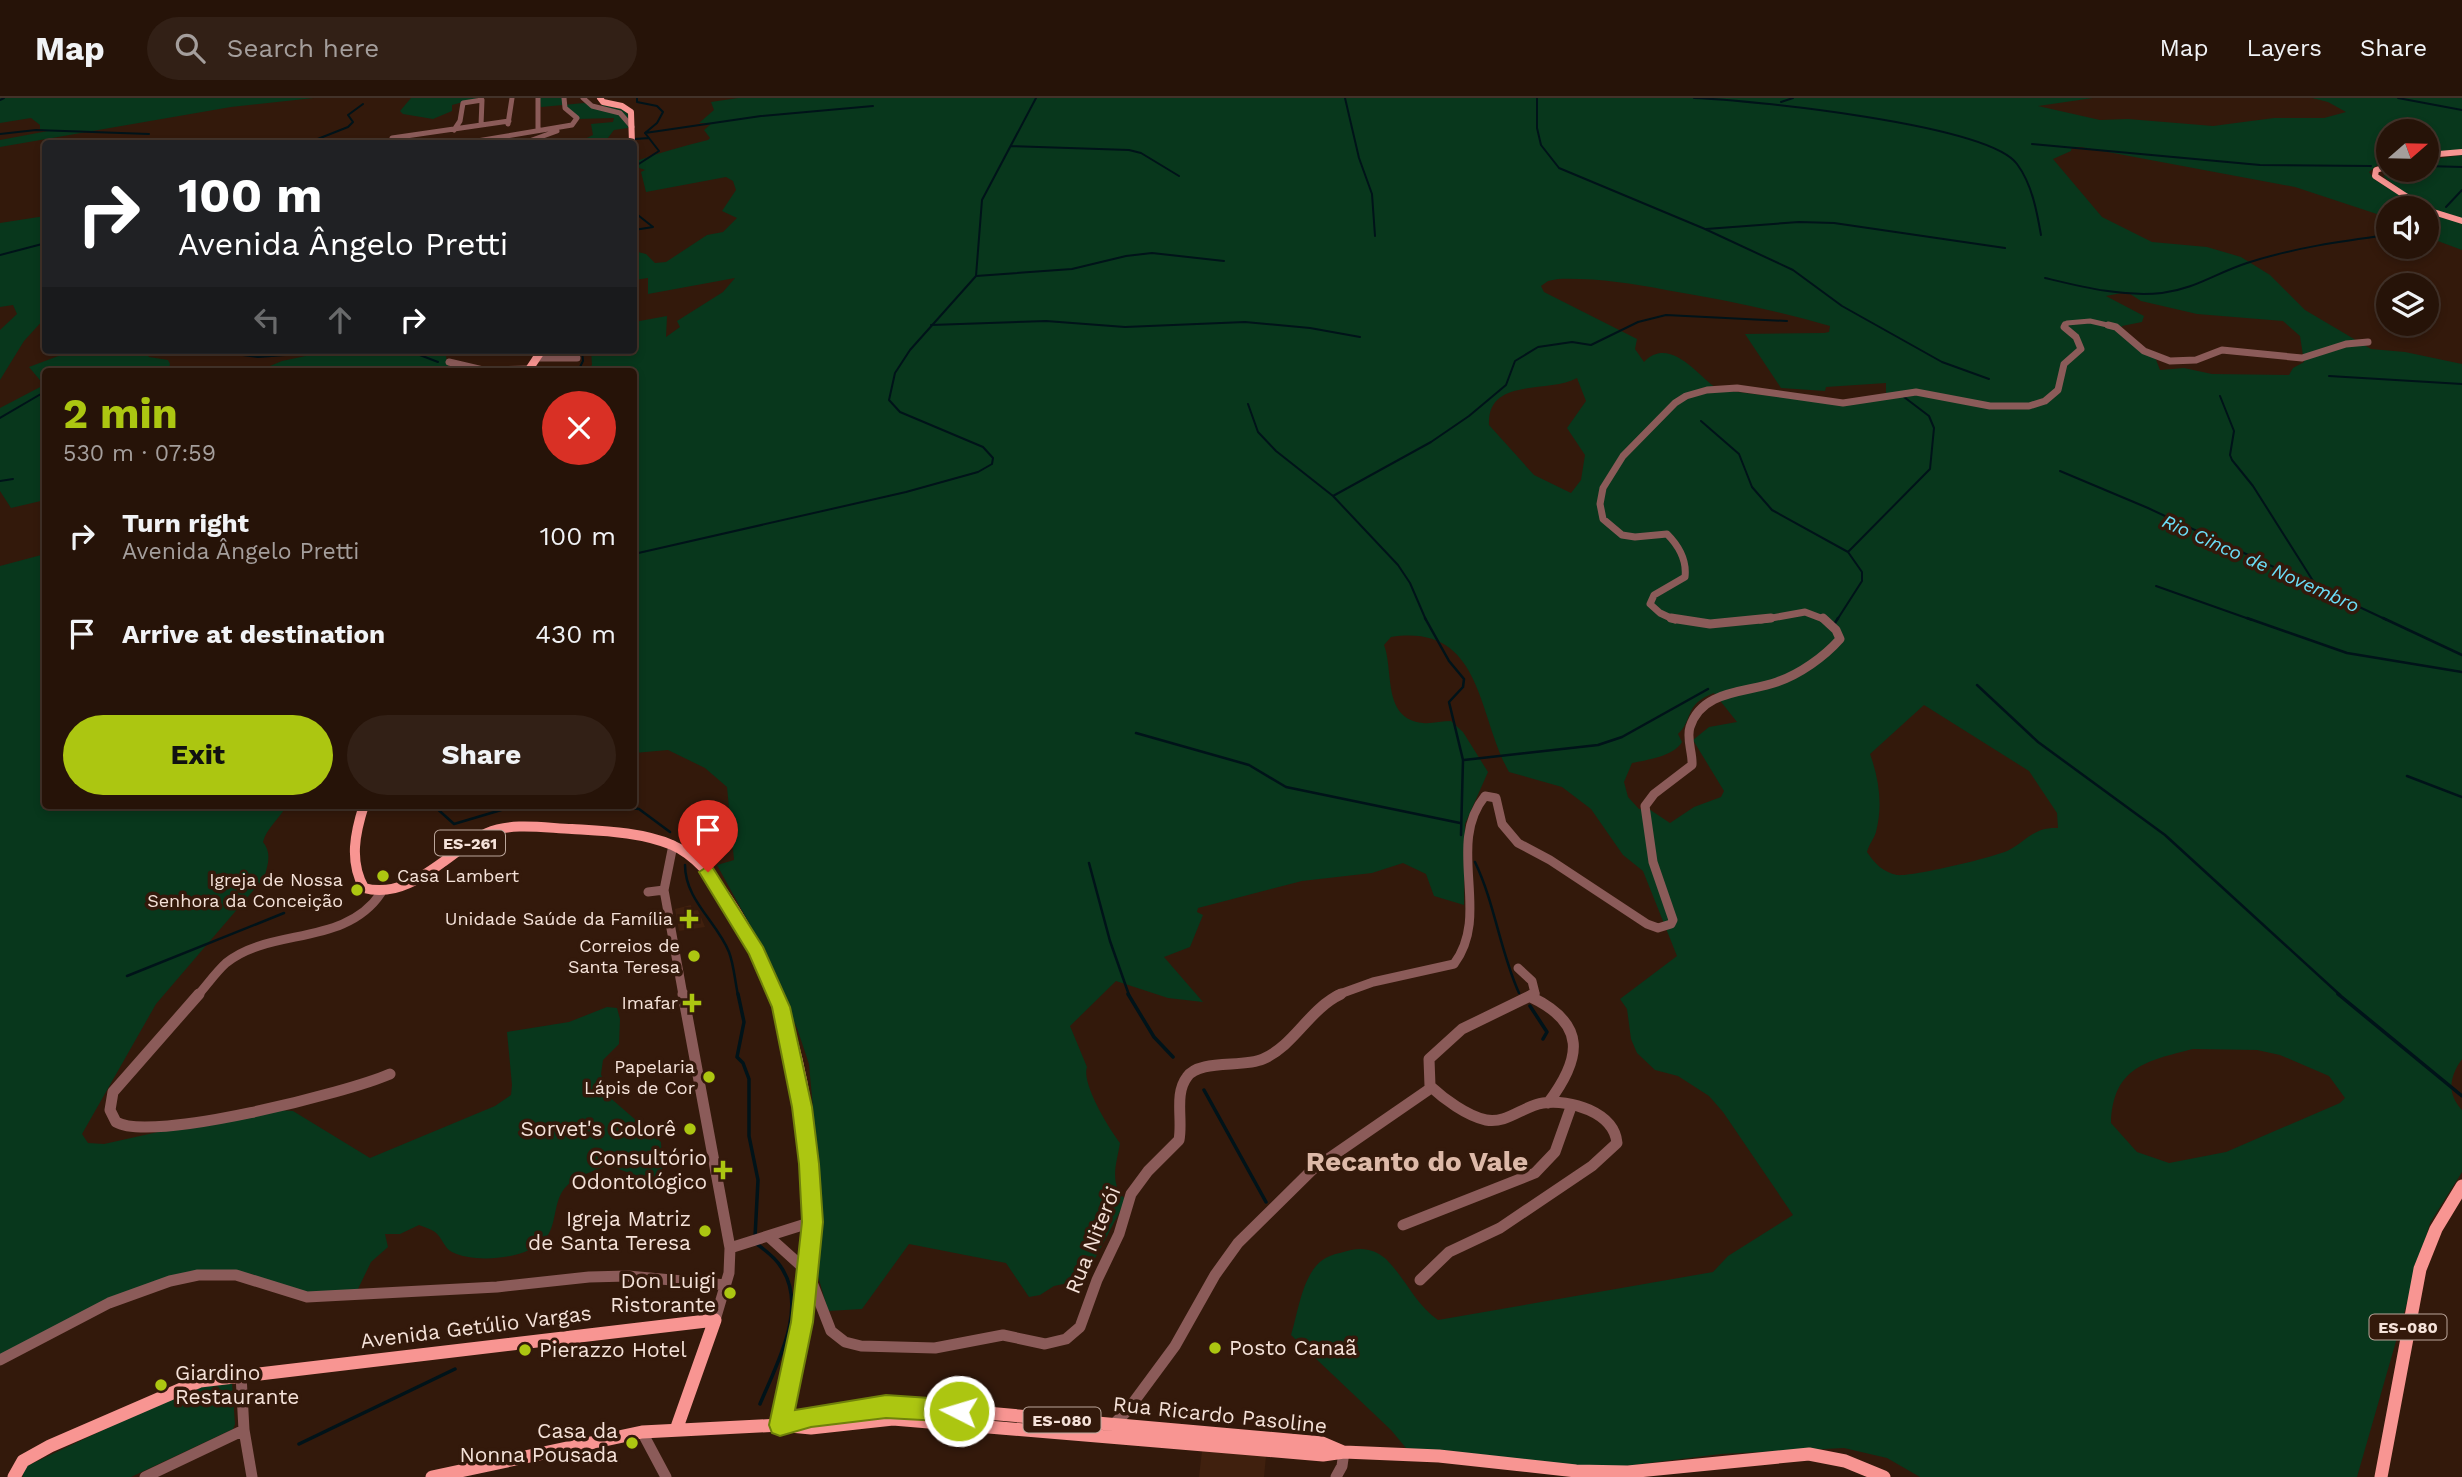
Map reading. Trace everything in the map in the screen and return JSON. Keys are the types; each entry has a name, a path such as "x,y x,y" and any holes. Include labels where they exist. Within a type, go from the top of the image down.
{"main road":[{"path":"600,98 603,102 629,109 632,140"},
{"path":"2440,154 2462,152"},
{"path":"2384,182 2406,196"},
{"path":"2439,213 2462,221"},
{"path":"529,368 539,354"},
{"path":"363,809 354,860 357,878 363,887 381,893"},
{"name":"ES-261","path":"381,893 402,887 482,836 506,828 648,838 673,845 708,872 757,952 781,1007 802,1107 812,1222 795,1362 780,1425"},
{"name":"ES-080","path":"2381,1477 2420,1264 2438,1223 2462,1186"},
{"path":"676,1430 715,1320"},
{"name":"Avenida Getúlio Vargas","path":"14,1477 23,1461 31,1456 131,1409 200,1381 715,1320"},
{"name":"Rua Ricardo Pasoline","path":"780,1425 811,1416 895,1406 1322,1443 1344,1452"},
{"name":"Rua Ricardo Pasoline","path":"780,1425 811,1428 904,1419 1322,1455 1344,1452"},
{"path":"432,1477 642,1432 780,1425"},
{"name":"ES-080","path":"1344,1452 1439,1456 1577,1474 1628,1472 1809,1454 1845,1461 1884,1477"}],"street":[{"path":"508,135 512,98"},
{"path":"538,98 538,130"},
{"path":"531,140 578,120 565,106 564,98"},
{"path":"583,98 592,106 620,113 632,127"},
{"path":"454,130 460,121 463,103 469,100 482,100 481,125"},
{"path":"397,140 392,138 509,121"},
{"path":"480,140 568,125"},
{"name":"Rua Niterói","path":"808,1271 818,1290 828,1325 836,1336 862,1346 935,1348 1003,1335 1045,1344 1066,1339 1080,1327 1097,1280 1119,1234 1131,1194 1148,1171 1179,1140 1182,1127 1182,1086 1189,1074 1204,1068 1248,1064 1272,1055 1327,1000 1454,964 1465,951 1469,940 1468,820 1478,801 1489,795 1496,798 1502,824 1518,843 1550,860 1647,924 1658,928 1671,924 1673,920 1653,862 1645,806 1656,793 1687,772 1692,765 1689,731 1693,718 1708,702 1722,695 1778,682 1795,674 1840,639 1837,630 1828,622 1808,612 1714,624 1666,617 1650,604 1654,595 1685,576 1687,569 1684,558 1667,534 1637,538 1615,532 1605,518 1601,496 1608,474 1678,400 1706,390 1731,387 1846,403 1904,391 1988,407 2025,405 2052,396 2062,383 2064,364 2081,349 2076,337 2064,327 2064,324 2074,322 2090,321 2116,327 2144,351 2169,361 2196,360 2215,351 2230,349 2302,358 2346,344 2368,342"},
{"path":"536,358 578,358"},
{"path":"449,362 474,368"},
{"path":"673,845 664,890 730,1248 731,1261 715,1320"},
{"path":"648,892 664,890"},
{"path":"381,893 371,908 345,924 254,949 227,962 113,1092 109,1111 113,1119 121,1125 160,1127 356,1088 390,1074"},
{"path":"1420,1280 1449,1252 1500,1228 1592,1166 1618,1143 1615,1128 1597,1114 1548,1103 1485,1120 1431,1088 1428,1080 1429,1059 1449,1038 1479,1020 1531,997 1536,991 1528,975 1518,968"},
{"path":"1531,997 1548,1004 1566,1018 1573,1032 1575,1050 1564,1084 1548,1103"},
{"path":"1113,1424 1127,1411 1175,1346 1215,1275 1238,1243 1312,1170 1431,1088"},
{"path":"1403,1225 1535,1173 1555,1152 1571,1107"},
{"path":"730,1248 812,1222"},
{"path":"759,1238 808,1271"},
{"path":"0,1360 82,1314 126,1296 197,1276 240,1276 289,1294 307,1297 497,1287 628,1276 726,1285"},
{"path":"241,1375 244,1430 252,1477"},
{"path":"145,1477 244,1430"},
{"path":"642,1432 666,1477"},
{"path":"1336,1477 1342,1466 1344,1452"}],"shaded area":[{"name":"Unidade Saúde da Família","path":"691,905 692,911 698,910 705,927 679,931 675,909"},
{"path":"1202,1451 1266,1456 1264,1477 1199,1477"}],"green space":[{"path":"0,98 314,98 231,107 0,147 0,140 48,131 40,129 40,125 31,118 0,123"},
{"path":"411,98 478,98 452,105 452,111 433,119 403,114 400,111"},
{"path":"536,98 562,98 563,105 541,107"},
{"path":"738,98 2093,98 2038,106 2100,120 2128,119 2213,126 2274,118 2324,118 2346,112 2328,102 2312,98 2462,98 2462,150 2440,151 2440,119 2376,119 2376,166 2369,172 2376,182 2401,196 2376,196 2376,214 2295,187 2081,147 2072,147 2071,151 2053,159 2102,217 2152,242 2207,247 2241,257 2270,275 2305,310 2371,349 2405,352 2462,364 2462,1059 2453,1078 2452,1091 2462,1110 2462,1172 2430,1223 2357,1477 1920,1477 1887,1458 1844,1448 1721,1454 1601,1469 1406,1448 1391,1430 1291,1335 1303,1290 1321,1261 1356,1249 1378,1253 1393,1267 1423,1307 1438,1320 1713,1272 1728,1256 1793,1215 1723,1112 1709,1096 1678,1076 1655,1070 1637,1053 1631,1039 1627,1009 1620,999 1677,956 1643,871 1623,855 1591,809 1562,787 1509,772 1482,701 1460,659 1444,644 1421,636 1391,637 1384,645 1395,703 1401,713 1410,720 1426,723 1451,721 1463,732 1488,772 1465,824 1464,905 1434,896 1426,874 1403,863 1372,873 1302,881 1198,908 1197,912 1203,915 1190,947 1164,957 1203,1002 1168,998 1116,981 1070,1026 1087,1067 1086,1074 1092,1094 1120,1143 1115,1180 1126,1200 1089,1270 1077,1281 1054,1286 1040,1295 1029,1297 1006,1263 909,1244 862,1309 828,1311 818,1276 819,1175 809,1064 767,956 717,865 734,860 727,787 705,768 668,750 637,753 637,368 589,368 592,365 591,354 637,354 637,321 667,316 666,337 680,327 677,321 723,292 735,278 648,294 648,278 637,280 637,252 646,254 655,263 666,262 707,235 723,232 737,218 722,211 736,190 733,181 726,177 646,192 641,172 645,170 637,167 637,161 708,140 710,138 704,130 712,123 699,123 714,110 711,102","holes":["1558,279 1625,283 1707,297 1830,326 1829,332 1824,333 1745,334 1781,388 1825,391 1826,387 1886,383 1886,393 1844,402 1716,388 1674,355 1654,355 1644,362 1635,349 1637,339 1544,292 1541,286","2127,292 2141,301 2197,314 2283,321 2300,336 2304,362 2293,368 2289,375 2212,374 2184,368 2160,370 2155,357 2121,330 2122,326 2142,322 2144,316 2106,296","1577,378 1586,401 1567,428 1585,455 1581,480 1571,493 1534,475 1489,425 1491,410 1498,399 1509,393 1565,383","1714,693 1737,722 1709,727 1693,740 1724,791 1721,797 1694,807 1670,823 1649,809 1639,809 1628,797 1624,782 1632,763 1660,757 1678,747 1682,742 1678,734 1698,702","1924,705 2029,771 2057,813 2058,828 2043,829 2009,850 1953,866 1905,875 1892,874 1880,867 1867,852 1876,832 1879,812 1878,783 1870,754","2193,1049 2257,1050 2280,1055 2329,1076 2345,1098 2340,1103 2226,1152 2169,1163 2137,1152 2111,1123 2113,1104 2125,1078 2147,1063"]},
{"path":"584,103 594,108 603,105 623,108 630,117 628,128 614,130 606,140 582,140 593,135 591,124 613,122 614,118 577,119 563,105"},
{"path":"2462,155 2462,220 2439,211 2439,196 2409,196 2390,182 2440,182 2440,158"},
{"path":"2439,215 2462,223 2462,250 2439,241"},
{"path":"42,216 42,321 24,341 0,380 0,330 17,314 13,305 0,307 0,223"},
{"path":"147,354 149,357 168,360 170,364 169,368 42,368 42,383 29,367 61,355"},
{"path":"315,354 447,354 449,368 265,368 282,361"},
{"path":"42,386 42,501 11,508 0,491 0,408"},
{"path":"42,555 42,809 284,809 263,842 268,855 264,878 156,1004 82,1134 88,1143 104,1144 262,1109 293,1111 370,1158 495,1106 511,1095 507,1032 569,1022 607,1007 617,1008 620,1019 619,1044 603,1060 601,1074 607,1095 661,1142 663,1181 655,1182 607,1165 578,1178 564,1189 545,1239 537,1246 514,1255 501,1258 462,1256 449,1250 435,1232 419,1225 400,1234 385,1234 388,1247 371,1262 357,1291 318,1295 267,1285 252,1274 213,1270 167,1281 0,1356 0,566"},
{"path":"232,1383 235,1424 233,1429 131,1477 23,1477 22,1471 27,1466 192,1388"}],"waterway":[{"path":"0,100 4,98"},
{"path":"637,98 637,102 657,106 663,112 657,123 645,133"},
{"path":"976,276 982,200 1036,98"},
{"path":"1345,98 1359,158 1372,194 1375,236"},
{"path":"1537,98 1537,128 1541,145 1559,168 1705,229 1793,270 1842,306 1942,362 1989,379"},
{"path":"1694,98 1813,109 1865,117 1962,137 1997,150 2017,164 2027,180 2041,235"},
{"path":"1781,102 1793,98"},
{"path":"2398,98 2462,110"},
{"path":"315,140 348,127 353,122 348,115 363,104"},
{"path":"645,133 761,116 873,106"},
{"path":"0,134 36,130 149,134"},
{"path":"645,133 649,138"},
{"path":"637,165 659,151 649,138"},
{"path":"635,139 649,138"},
{"path":"2032,144 2260,165 2371,166"},
{"path":"1011,146 1129,150 1141,153 1179,176"},
{"path":"2440,166 2462,167"},
{"path":"2446,207 2462,190"},
{"path":"637,214 653,227 637,230"},
{"path":"1706,229 1799,222 1834,223 2005,248"},
{"path":"2045,278 2117,292 2162,293 2185,288 2236,267 2282,253 2376,237"},
{"path":"0,255 42,244"},
{"path":"976,276 1072,269 1126,256 1152,253 1224,261"},
{"path":"932,325 976,276"},
{"path":"1333,496 1431,442 1469,416 1506,385 1515,361 1538,347 1572,342 1591,345 1638,322 1666,315 1787,321"},
{"path":"932,325 1046,321 1125,327 1245,322 1310,328 1360,337"},
{"path":"637,553 906,492 978,472 992,464 993,458 983,447 900,412 889,400 895,373 910,350 932,325"},
{"path":"234,354 258,357 300,354"},
{"path":"417,354 438,362"},
{"path":"580,368 582,354"},
{"path":"2329,376 2462,384"},
{"path":"0,418 42,393"},
{"path":"2220,396 2234,431 2230,455 2232,460 2253,486 2315,584"},
{"path":"1848,552 1930,469 1934,428 1929,416 1904,397"},
{"path":"1248,404 1258,432 1276,451 1333,496"},
{"path":"1701,421 1739,454 1752,487 1772,510 1848,552"},
{"name":"Rio Cinco de Novembro","path":"2060,471 2148,508 2387,620"},
{"path":"0,481 13,479"},
{"path":"1333,496 1398,565 1410,583 1426,619"},
{"path":"1837,620 1862,581 1862,572 1848,552"},
{"path":"2156,586 2252,620"},
{"path":"1835,623 1838,618"},
{"path":"2247,618 2347,653 2462,672"},
{"name":"Rio Cinco de Novembro","path":"2383,618 2462,655"},
{"path":"1426,619 1449,661 1464,679 1463,687 1449,702 1463,760 1461,835"},
{"path":"1977,685 2038,742 2165,835 2340,995"},
{"path":"1464,760 1598,745 1622,737 1708,689"},
{"path":"1136,733 1249,765 1286,787 1460,823"},
{"path":"2407,776 2462,797"},
{"path":"437,809 454,824 505,809"},
{"path":"637,809 670,832"},
{"path":"1475,862 1488,894 1519,993"},
{"path":"1089,863 1110,941 1129,995"},
{"path":"685,865 690,889 729,952 738,995"},
{"path":"127,976 284,913"},
{"path":"738,994 744,1022 737,1057 743,1063 749,1079 749,1136 758,1180 755,1237"},
{"path":"1128,994 1154,1037 1173,1057"},
{"path":"2338,994 2462,1096"},
{"path":"1530,1006 1547,1032 1543,1039"},
{"path":"1204,1090 1266,1202"},
{"path":"757,1244 781,1267 789,1283 792,1300 787,1336 760,1404"},
{"path":"299,1444 455,1369"}],"place":[{"name":"Casa Lambert","path":"383,876"},
{"name":"Igreja de Nossa Senhora da Conceição","path":"357,890"},
{"name":"Unidade Saúde da Família","path":"689,919"},
{"name":"Correios de Santa Teresa","path":"694,956"},
{"name":"Imafar","path":"692,1003"},
{"name":"Papelaria Lápis de Cor","path":"709,1077"},
{"name":"Sorvet's Colorê","path":"690,1129"},
{"name":"Consultório Odontológico","path":"723,1170"},
{"name":"Igreja Matriz de Santa Teresa","path":"705,1231"},
{"name":"Don Luigi Ristorante","path":"730,1293"},
{"name":"Posto Canaã","path":"1215,1348"},
{"name":"Pierazzo Hotel","path":"525,1350"},
{"name":"Giardino Restaurante","path":"161,1385"},
{"name":"Casa da Nonna Pousada","path":"632,1443"}],"district":[{"name":"Recanto do Vale","path":"1417,1161"}],"route":[{"path":"708,872 757,952 781,1007 802,1107 812,1222 802,1322 780,1425 811,1416 886,1406 959,1411"}]}
